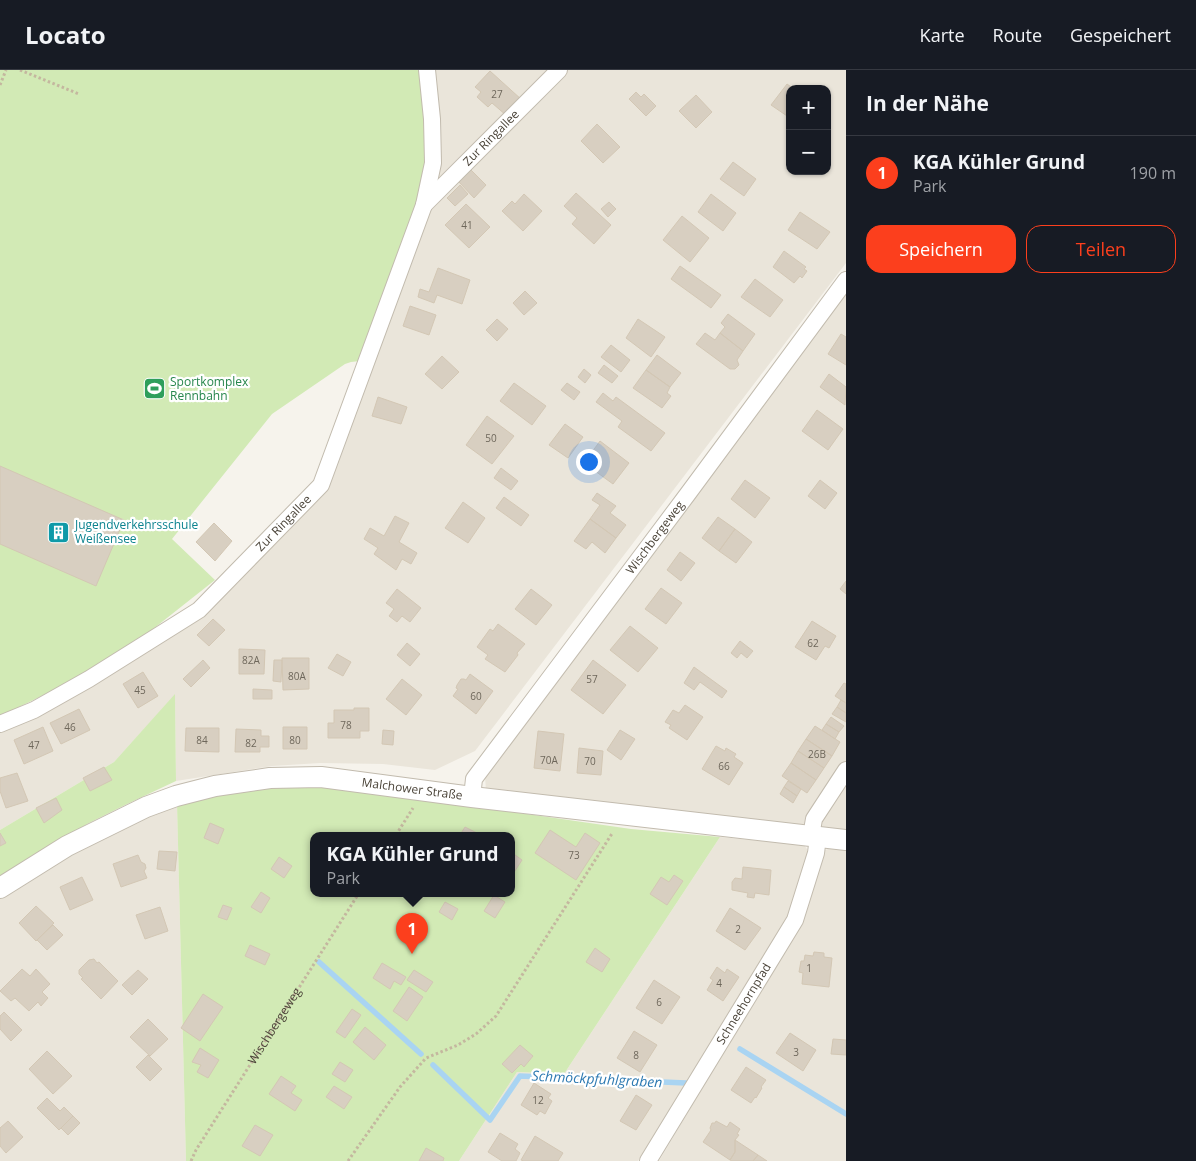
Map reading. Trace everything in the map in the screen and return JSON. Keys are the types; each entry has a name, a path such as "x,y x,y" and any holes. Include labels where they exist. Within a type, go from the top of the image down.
{"street":[{"name":"Zur Ringallee","path":"0,724 34,710 89,679 198,610 321,485 424,205 433,163 432,119 427,70"},
{"name":"Zur Ringallee","path":"424,205 559,70"},
{"name":"Wischbergeweg","path":"472,797 474,779 846,280"},
{"name":"Schneehornpfad","path":"648,1161 795,920 816,853 814,819 846,770"},
{"name":"Malchower Straße","path":"0,888 66,846 146,807 176,796 215,786 270,778 322,777 472,797 846,840"}],"path":[{"path":"0,85 6,70"},
{"path":"20,70 79,94"},
{"path":"398,832 416,804 419,790"},
{"path":"348,1161 400,1087 426,1058 458,1045 476,1034 496,1016 615,828"},
{"name":"Wischbergeweg","path":"191,1161 196,1150 356,897"}],"shaded area":[{"path":"427,70 846,70 846,263 475,751 435,770 383,764 320,763 272,766 176,781 175,695 114,762 0,830 0,724 199,610 321,485 424,205"},
{"path":"846,292 846,831 486,791 485,776"},
{"path":"177,804 186,1161 0,1161 0,894 75,848"},
{"path":"720,837 804,845 808,855 789,918 638,1161 459,1161 517,1072 564,1074"},
{"path":"831,848 846,850 846,1161 659,1161 801,921 825,850"}],"green space":[{"name":"Sportkomplex Rennbahn","path":"0,70 424,70 425,162 418,205 360,361 345,364 272,414 172,539 215,580 148,633 98,668 0,715"},
{"path":"175,694 176,781 87,824 0,878 0,830 114,762"},
{"path":"269,785 325,785 631,829 720,837 564,1074 517,1072 459,1161 186,1161 177,804"}],"building":[{"path":"490,71 522,100 507,116 492,103 488,107 477,97 481,92 475,87"},
{"path":"786,85 786,115 771,105"},
{"path":"636,92 641,97 644,94 656,106 646,116 629,99"},
{"path":"696,95 712,112 696,128 679,111"},
{"path":"597,124 620,147 603,163 581,141"},
{"path":"733,162 756,179 744,196 720,179"},
{"path":"471,170 486,185 474,198 459,182"},
{"path":"460,185 468,194 455,206 447,198"},
{"path":"576,193 611,225 594,244 572,224 577,218 564,206"},
{"path":"524,194 542,211 523,231 502,211 512,201 515,204"},
{"path":"711,194 736,213 723,231 698,212"},
{"path":"609,202 616,209 608,217 601,209"},
{"path":"466,204 490,227 469,248 445,225"},
{"path":"800,212 830,232 817,249 788,230"},
{"path":"682,216 709,238 690,262 663,240"},
{"path":"784,251 806,267 804,269 807,271 802,278 800,276 794,283 773,267"},
{"path":"680,266 721,295 711,308 671,279"},
{"path":"438,268 470,280 462,304 437,295 434,303 418,297 420,289 429,292"},
{"path":"755,279 783,300 770,317 741,297"},
{"path":"525,291 537,303 524,315 513,303"},
{"path":"410,306 436,315 429,335 403,326"},
{"path":"728,314 755,334 743,351 720,333 725,327 721,323"},
{"path":"497,319 508,329 497,341 486,330"},
{"path":"638,319 665,337 651,357 626,338"},
{"path":"705,333 715,340 720,333 743,351 737,360 739,365 735,369 730,369 696,344"},
{"path":"841,334 846,337 846,365 828,354"},
{"path":"611,345 630,360 621,372 601,357"},
{"path":"657,355 681,373 670,387 646,370"},
{"path":"442,356 459,372 442,389 425,374"},
{"path":"604,365 618,376 612,383 598,373"},
{"path":"584,369 591,375 585,383 578,377"},
{"path":"646,370 670,387 667,393 671,396 662,408 633,388"},
{"path":"829,374 846,387 845,405 820,387"},
{"path":"514,383 546,406 532,425 500,401"},
{"path":"567,383 580,392 574,400 561,390"},
{"path":"603,393 613,401 616,397 665,433 651,451 618,427 622,421 596,402"},
{"path":"378,397 407,407 401,424 372,416"},
{"path":"817,410 843,429 828,450 802,431"},
{"path":"487,416 514,436 492,464 466,445"},
{"path":"565,424 583,437 568,458 549,445"},
{"path":"600,441 629,463 613,484 584,463"},
{"name":"Jugendverkehrsschule Weißensee","path":"0,466 124,520 96,586 0,544"},
{"path":"501,468 518,481 511,490 494,478"},
{"path":"745,480 770,498 755,518 731,499"},
{"path":"820,480 837,493 825,509 808,496"},
{"path":"597,493 616,506 610,513 626,525 616,538 590,519 600,505 592,500"},
{"path":"504,497 529,515 521,526 496,508"},
{"path":"463,502 485,518 468,543 445,528"},
{"path":"395,516 409,523 399,542 417,553 411,564 402,559 396,570 374,554 378,548 364,539 370,528 384,536"},
{"path":"718,517 735,529 719,551 702,538"},
{"path":"590,519 616,538 605,553 592,542 586,549 574,541"},
{"path":"214,523 232,541 215,561 196,542"},
{"path":"735,529 752,542 736,563 719,551"},
{"path":"680,552 695,563 681,581 667,570"},
{"path":"846,581 846,594 840,589"},
{"path":"661,588 682,603 666,624 645,609"},
{"path":"397,589 421,608 410,622 402,616 397,622 389,616 394,609 386,603"},
{"path":"531,589 552,605 536,625 515,609"},
{"path":"213,619 225,630 209,646 197,635"},
{"path":"812,621 836,636 829,648 825,646 816,660 795,647"},
{"path":"498,624 525,644 505,672 485,659 488,655 477,647 490,629 493,631"},
{"path":"630,626 658,648 638,672 610,650"},
{"path":"740,641 753,651 747,658 741,653 737,658 731,653"},
{"path":"407,643 420,654 410,666 397,655"},
{"path":"239,649 265,650 264,674 239,674"},
{"path":"337,654 351,662 343,676 328,668"},
{"path":"282,658 309,658 309,689 283,690"},
{"path":"203,660 210,668 191,687 183,679"},
{"path":"274,660 282,660 281,682 273,681"},
{"path":"593,660 626,685 603,714 571,690"},
{"path":"694,667 727,691 722,698 700,682 694,690 684,683"},
{"path":"143,672 158,696 138,708 123,684"},
{"path":"470,674 493,691 476,714 453,696 458,689 456,688 461,679 466,680"},
{"path":"402,679 422,695 406,715 386,699"},
{"path":"844,683 846,684 846,703 835,696"},
{"path":"253,689 272,690 272,699 253,699"},
{"path":"841,700 846,703 846,713 837,707"},
{"path":"685,705 703,717 687,740 669,728 671,725 665,722 673,710 679,713"},
{"path":"837,707 846,713 846,722 832,714"},
{"path":"354,708 369,708 369,731 360,731 360,738 328,738 328,723 334,723 334,710 354,710"},
{"path":"79,709 90,730 61,744 50,723"},
{"path":"831,717 844,726 839,732 826,724"},
{"path":"826,724 839,732 835,739 822,730"},
{"path":"815,726 840,742 832,756 806,739"},
{"path":"43,727 53,751 24,764 14,740"},
{"path":"283,727 307,727 307,749 283,749"},
{"path":"186,728 219,728 219,752 185,751"},
{"path":"236,729 261,730 261,736 269,736 269,747 260,747 260,752 235,752"},
{"path":"383,730 394,731 393,745 382,744"},
{"path":"620,730 635,739 621,760 607,750"},
{"path":"538,731 564,734 560,771 534,768"},
{"path":"806,739 832,756 824,768 798,751"},
{"path":"716,746 725,751 726,748 736,754 734,757 743,763 729,785 702,769"},
{"path":"579,748 603,751 601,775 577,773"},
{"path":"798,751 824,768 816,780 791,763"},
{"path":"791,763 816,780 807,793 782,776"},
{"path":"104,767 112,780 90,791 83,778"},
{"path":"17,773 28,801 6,808 0,791 0,778"},
{"path":"788,781 801,789 797,796 784,787"},
{"path":"784,787 797,796 793,803 780,794"},
{"path":"56,798 62,810 44,823 36,808"},
{"path":"210,823 224,829 218,844 204,838"},
{"path":"465,827 475,832 462,832"},
{"path":"550,830 576,847 585,833 600,843 576,880 535,853"},
{"path":"0,833 6,843 0,846"},
{"path":"159,851 177,852 175,871 157,869"},
{"path":"138,855 141,862 145,864 146,868 144,871 147,878 121,887 113,864"},
{"path":"515,855 522,860 515,871"},
{"path":"279,857 292,866 284,878 271,869"},
{"path":"743,867 771,870 769,895 755,893 754,898 747,897 748,893 732,890 732,882 735,878 742,879"},
{"path":"674,875 683,881 667,905 650,894 661,877 669,882"},
{"path":"82,877 93,900 70,910 60,887"},
{"path":"261,892 270,898 261,913 251,907"},
{"path":"493,897 497,897 505,902 495,918 484,911"},
{"path":"445,902 458,909 452,920 439,912"},
{"path":"223,905 232,908 227,920 218,917"},
{"path":"36,906 54,923 36,941 19,923"},
{"path":"160,907 168,931 145,939 136,915"},
{"path":"730,908 761,928 745,950 716,931"},
{"path":"53,925 63,935 47,950 37,940"},
{"path":"250,945 270,954 265,965 245,956"},
{"path":"595,948 610,959 602,972 586,962"},
{"path":"814,952 824,953 824,957 832,958 829,987 802,984 803,973 799,972 801,961 804,961 805,955 813,956"},
{"path":"94,959 118,981 101,999 81,979 83,978 79,974 79,970 89,960"},
{"path":"382,963 406,977 401,985 394,981 390,989 373,978"},
{"path":"717,967 725,973 727,969 739,977 723,1001 707,990 713,980 710,978"},
{"path":"22,969 30,976 36,969 50,984 42,992 48,998 41,1006 38,1002 29,1011 15,998 11,1001 0,991"},
{"path":"138,970 148,979 132,995 122,985"},
{"path":"414,970 433,982 426,992 407,980"},
{"path":"654,980 680,997 662,1024 636,1008"},
{"path":"409,987 423,997 407,1021 393,1011"},
{"path":"203,994 223,1007 200,1041 181,1028"},
{"path":"352,1009 361,1015 345,1038 336,1032"},
{"path":"4,1012 22,1030 11,1041 0,1029 0,1016"},
{"path":"148,1019 168,1039 150,1056 130,1037"},
{"path":"365,1027 386,1045 374,1060 353,1042"},
{"path":"634,1031 657,1045 640,1072 617,1058"},
{"path":"790,1033 816,1050 803,1071 776,1053"},
{"path":"833,1039 846,1040 846,1055 831,1054"},
{"path":"520,1045 533,1056 524,1067 521,1064 512,1073 502,1064"},
{"path":"200,1048 219,1060 208,1078 197,1072 201,1065 192,1062"},
{"path":"47,1051 72,1076 53,1094 29,1069"},
{"path":"148,1055 162,1069 150,1081 136,1067"},
{"path":"340,1062 353,1070 345,1082 332,1074"},
{"path":"746,1067 766,1080 751,1103 731,1090"},
{"path":"281,1076 296,1086 291,1093 302,1100 295,1111 269,1094"},
{"path":"534,1083 551,1094 548,1098 552,1101 545,1114 540,1111 537,1115 521,1105"},
{"path":"334,1086 352,1097 344,1109 326,1097"},
{"path":"636,1095 652,1105 636,1130 620,1121"},
{"path":"47,1098 60,1111 64,1107 73,1116 59,1130 37,1108"},
{"path":"73,1116 80,1123 68,1135 61,1128"},
{"path":"8,1121 23,1137 6,1153 0,1146 0,1128"},
{"path":"716,1121 727,1127 730,1122 740,1129 737,1134 739,1135 735,1140 735,1152 730,1160 703,1142 711,1130 712,1123"},
{"path":"255,1125 273,1135 260,1156 242,1146"},
{"path":"500,1133 518,1144 515,1149 520,1153 516,1161 502,1161 488,1152"},
{"path":"535,1136 563,1153 558,1161 521,1160"},
{"path":"735,1140 758,1155 753,1161 730,1160 735,1152"},
{"path":"426,1148 444,1158 443,1161 419,1161"},
{"path":"758,1155 767,1161 753,1161"}],"waterway":[{"name":"Schmöckpfuhlgraben","path":"319,962 421,1054"},
{"name":"Schmöckpfuhlgraben","path":"740,1049 846,1114"},
{"name":"Schmöckpfuhlgraben","path":"433,1065 490,1120 520,1076 686,1083"}],"place":[{"name":"Sportkomplex Rennbahn","path":"154,389"},
{"name":"Jugendverkehrsschule Weißensee","path":"59,532"},
{"name":"KGA Kühler Grund","path":"412,954"}]}
